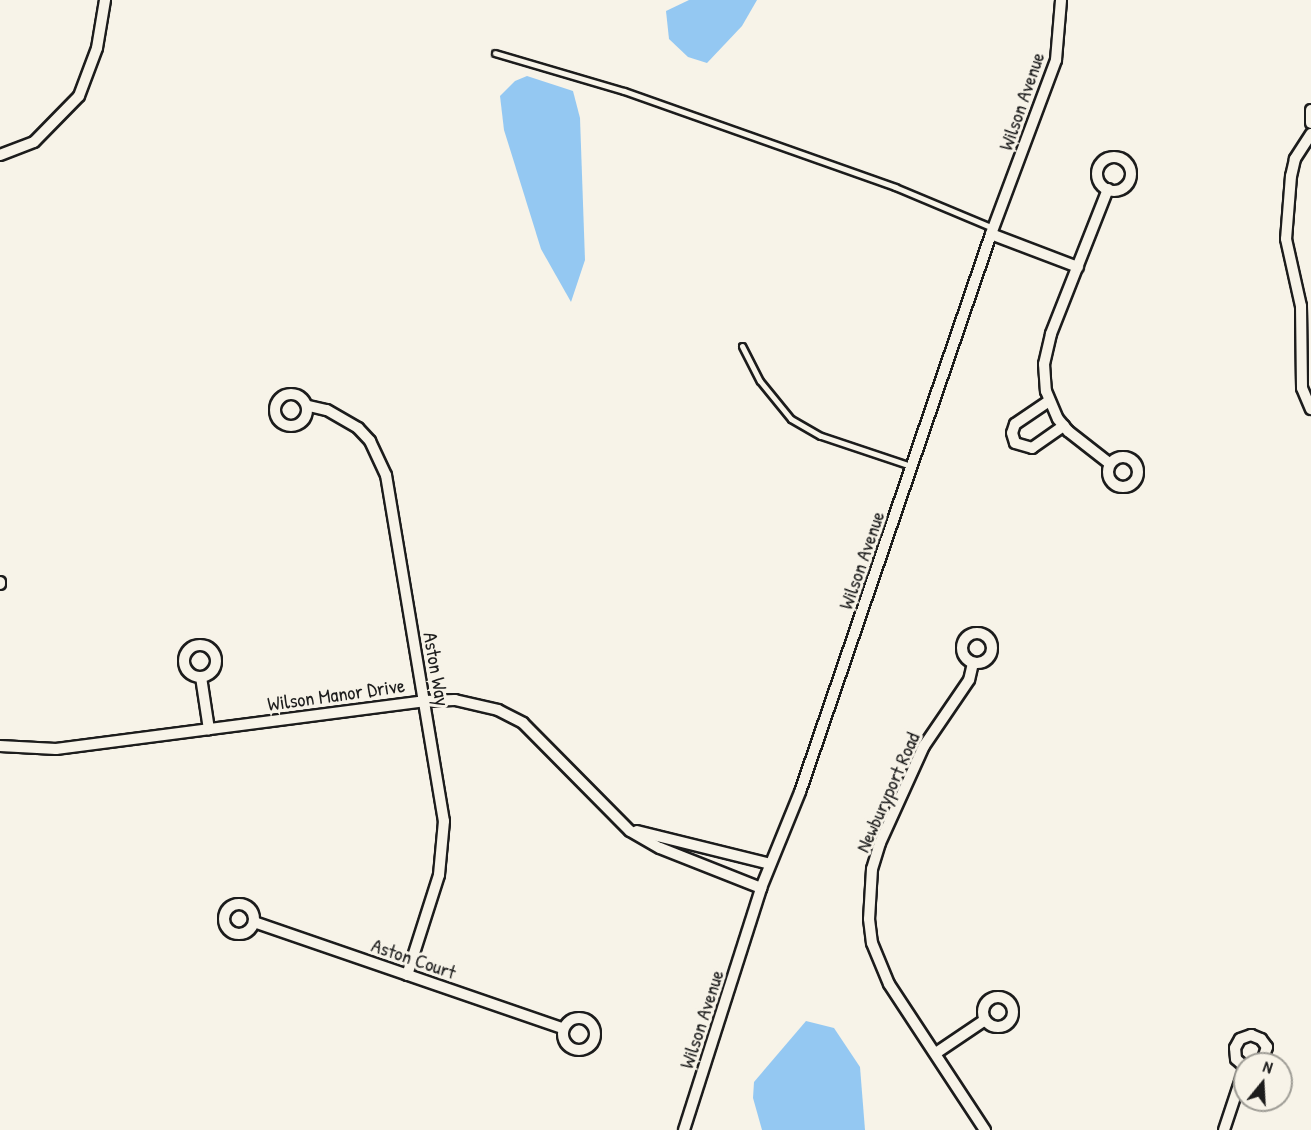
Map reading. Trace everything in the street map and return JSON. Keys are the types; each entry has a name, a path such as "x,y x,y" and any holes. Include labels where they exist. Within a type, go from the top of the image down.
{"street":[{"path":"0,155 34,142 79,96 97,48 105,0"},
{"name":"Wilson Avenue","path":"684,1130 761,888 800,792 992,231 1056,60 1062,0"},
{"path":"1311,110 1311,123"},
{"path":"1311,134 1293,168 1286,240 1301,306 1302,388 1311,409"},
{"path":"1108,189 1045,356 1049,401 1064,426 1109,463"},
{"path":"992,231 1078,267"},
{"path":"1049,401 1015,424 1012,433 1016,443 1032,448 1064,426"},
{"name":"Aston Way","path":"309,406 343,417 370,441 380,458 424,700 445,841 439,875 407,975"},
{"name":"Newburyport Road","path":"973,663 969,680 924,746 872,869 869,919 879,963 985,1130"},
{"path":"201,677 209,729"},
{"name":"Wilson Manor Drive","path":"0,746 56,749 424,700 455,700 484,706 523,723 628,830 660,848 761,888"},
{"path":"628,830 770,864"},
{"name":"Aston Court","path":"254,922 562,1028"},
{"path":"936,1053 985,1020"},
{"path":"1235,1052 1240,1039 1251,1035 1262,1039 1267,1047 1265,1052"},
{"path":"1224,1130 1233,1103"}],"lane":[{"path":"495,53 614,88 895,187 992,231"},
{"path":"742,346 760,381 791,419 821,436 912,466"}],"water":[{"path":"689,0 757,0 742,26 707,63 688,57 669,39 666,11"},
{"path":"527,76 573,91 580,118 585,260 571,302 541,249 504,130 500,96 515,81"},
{"path":"806,1021 834,1028 860,1067 865,1130 762,1130 753,1098 754,1082"}]}
